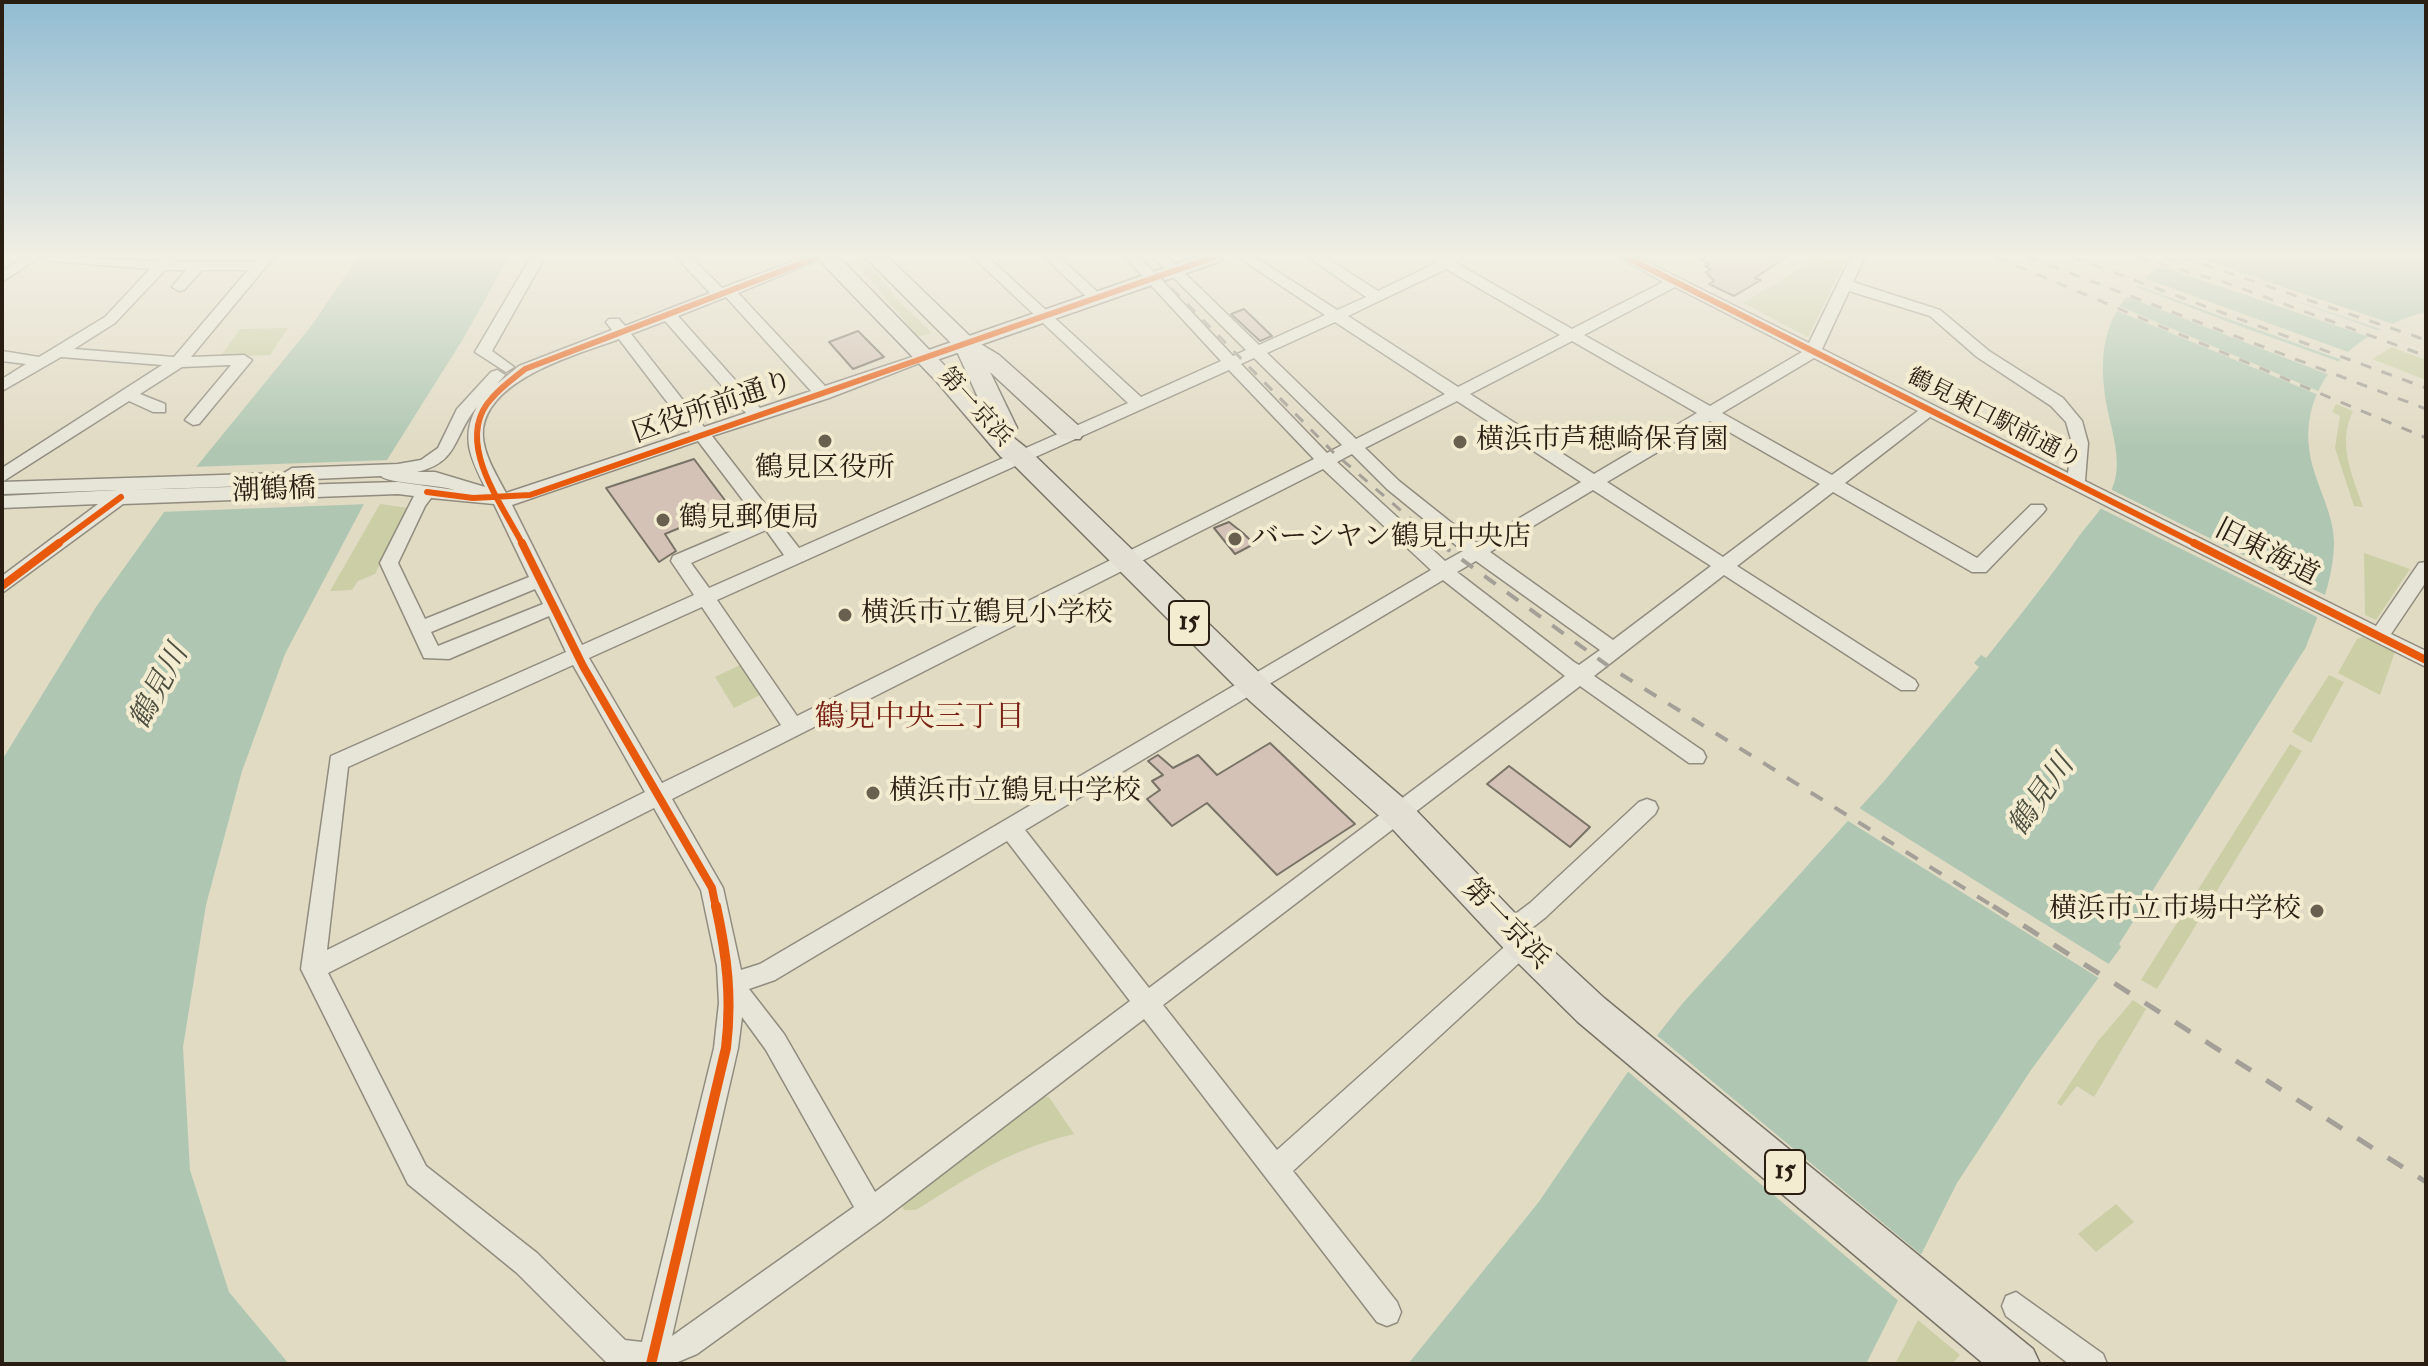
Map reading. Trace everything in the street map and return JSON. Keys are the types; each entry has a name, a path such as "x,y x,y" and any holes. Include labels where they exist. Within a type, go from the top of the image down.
{"highway":[{"name":"第一京浜","path":"891,321 1010,451 1020,456 1253,685 1398,813 1516,938 1591,1010 1978,1334 2018,1364"},
{"name":"第一京浜","path":"941,321 965,344 1002,423 1021,446 1020,456"},
{"name":"15","path":"965,344 991,360 1071,433"}],"main road":[{"name":"区役所前通り","path":"927,357 1034,321"}],"street":[{"path":"2,386 109,321"},
{"path":"4,488 128,394 178,362 213,321"},
{"path":"504,321 483,352 506,367"},
{"path":"394,478 426,464 445,451 472,399 506,367 542,351 632,321"},
{"path":"637,321 617,326 525,369 490,399 475,429 478,455 494,494 577,654 712,888 726,938 731,984 726,1048 650,1362"},
{"path":"674,321 758,416"},
{"path":"750,321 823,394"},
{"path":"1049,321 1139,404"},
{"path":"1193,321 1327,460 1443,571 1579,677 1696,757"},
{"path":"1225,321 1351,447 1475,551 1614,650"},
{"path":"1325,321 338,762 313,969 417,1175 527,1263 609,1348 626,1357 650,1362 704,1333 871,1211 1929,410"},
{"path":"1343,321 1908,685"},
{"path":"1549,321 1979,567 2037,509"},
{"path":"313,969 795,729 1600,321"},
{"name":"鶴見東口駅前通り","path":"1751,321 2081,486"},
{"path":"731,984 767,972 1813,352 1827,321"},
{"path":"1944,321 1983,354 2057,402 2074,421 2080,443 2081,486"},
{"path":"617,326 796,557"},
{"path":"494,494 476,475 468,460 465,440 470,418 495,384 542,351"},
{"path":"59,352 178,362 244,360 193,420"},
{"path":"2,356 42,362"},
{"name":"区役所前通り","path":"394,478 427,492 530,495 927,357"},
{"path":"128,394 159,408"},
{"name":"潮鶴橋","path":"4,488 258,478 394,478"},
{"path":"394,478 465,484 494,494"},
{"name":"潮鶴橋","path":"4,488 121,497 160,496 394,478"},
{"path":"2,586 136,483"},
{"name":"旧東海道","path":"2081,486 2426,660"},
{"path":"427,492 417,503 389,563 431,653 436,655 553,607"},
{"path":"769,522 680,561 795,729"},
{"path":"2380,636 2426,568"},
{"path":"420,629 539,580"},
{"path":"1276,1169 1516,938 1538,910 1647,808"},
{"path":"1010,828 1387,1312"},
{"path":"731,984 775,1042 871,1211"},
{"path":"2016,1306 2093,1364"}],"shaded area":[{"path":"904,321 919,321 932,333 918,337"},
{"path":"1777,321 1816,321 1808,337"},
{"path":"288,328 270,355 220,357 240,329"},
{"path":"2392,347 2426,360 2426,380 2372,359"},
{"path":"2336,404 2353,411 2348,423 2346,447 2363,507 2354,506 2335,448 2340,416 2332,412"},
{"path":"380,504 408,508 375,574 358,581 352,590 330,591"},
{"path":"2364,553 2410,569 2376,620 2365,615"},
{"path":"2363,637 2395,652 2380,695 2338,673 2357,639"},
{"path":"740,665 760,695 734,708 715,677"},
{"path":"2329,675 2344,682 2311,743 2292,732"},
{"path":"2290,744 2302,751 2157,989 2141,980"},
{"path":"2133,1000 2146,1009 2094,1097 2077,1086 2061,1106 2057,1103 2098,1041"},
{"path":"1039,1096 1049,1097 1074,1134 1030,1147 973,1175 916,1210 904,1210 898,1200"},
{"path":"2116,1204 2134,1222 2096,1252 2078,1234"},
{"path":"1918,1320 1960,1355 1952,1364 1895,1364"}],"water":[{"name":"鶴見川","path":"315,321 473,321 387,460 285,654 242,771 206,905 183,1047 190,1170 229,1292 289,1364 2,1364 2,760 96,607 197,466"},
{"name":"鶴見川","path":"2112,321 2399,321 2359,343 2341,358 2315,398 2309,421 2309,447 2334,541 2325,596 2306,647 2119,944 2121,947 2031,1070 1957,1183 1866,1364 1408,1364 1538,1203 1625,1076 1682,1004 1885,780 1979,667 1974,663 1981,655 1986,658 2101,509 2117,471 2104,381 2106,338"}],"pier":[{"path":"2141,321 2153,321 2323,393 2321,396"},
{"path":"2189,321 2225,321 2340,362 2332,376"},
{"path":"2234,321 2262,321 2351,353 2342,360"},
{"path":"2321,321 2351,321 2383,332 2372,338"},
{"path":"2355,321 2383,321 2399,326 2386,331"},
{"path":"391,460 368,504 159,512 191,467"},
{"path":"2108,488 2329,597 2321,619 2096,506"},
{"path":"1856,806 2112,966 2102,980 1845,819"},
{"path":"1654,1033 1924,1257 1901,1303 1625,1069"}],"building":[{"path":"1238,321 1256,321 1272,336 1260,341"},
{"path":"858,331 884,357 853,369 829,342"},
{"name":"鶴見郵便局","path":"694,459 730,507 665,534 676,551 659,562 606,488"},
{"name":"バーシヤン鶴見中央店","path":"1229,522 1254,544 1235,554 1214,528"},
{"path":"1270,743 1355,824 1277,875 1207,803 1172,826 1147,799 1160,790 1152,781 1163,775 1148,761 1158,755 1173,768 1198,755 1217,775"},
{"path":"1509,766 1590,827 1570,847 1487,784"}],"railway":[{"path":"1204,321 1333,452 1441,545"},
{"path":"2147,321 2426,438"},
{"path":"2195,321 2426,409"},
{"path":"2244,321 2426,388"},
{"path":"2330,321 2426,356"},
{"path":"2369,321 2426,340"},
{"path":"1439,543 1611,668 1996,908"},
{"path":"1993,906 2426,1182"}],"cycle path":[{"path":"651,321 525,369 490,399 475,429 478,455 583,666 712,888 729,966 731,1003 726,1048 651,1364"},
{"path":"427,492 473,498 530,495 1031,321"},
{"path":"1753,321 2426,660"},
{"path":"2,586 121,497"}],"place":[{"name":"鶴見区役所","path":"825,441"},
{"name":"横浜市芦穂崎保育園","path":"1460,442"},
{"name":"鶴見郵便局","path":"663,520"},
{"name":"バーシヤン鶴見中央店","path":"1235,539"},
{"name":"横浜市立鶴見小学校","path":"845,615"},
{"name":"横浜市立鶴見中学校","path":"873,793"},
{"name":"横浜市立市場中学校","path":"2317,911"}],"district":[{"name":"鶴見中央三丁目","path":"920,720"}]}
